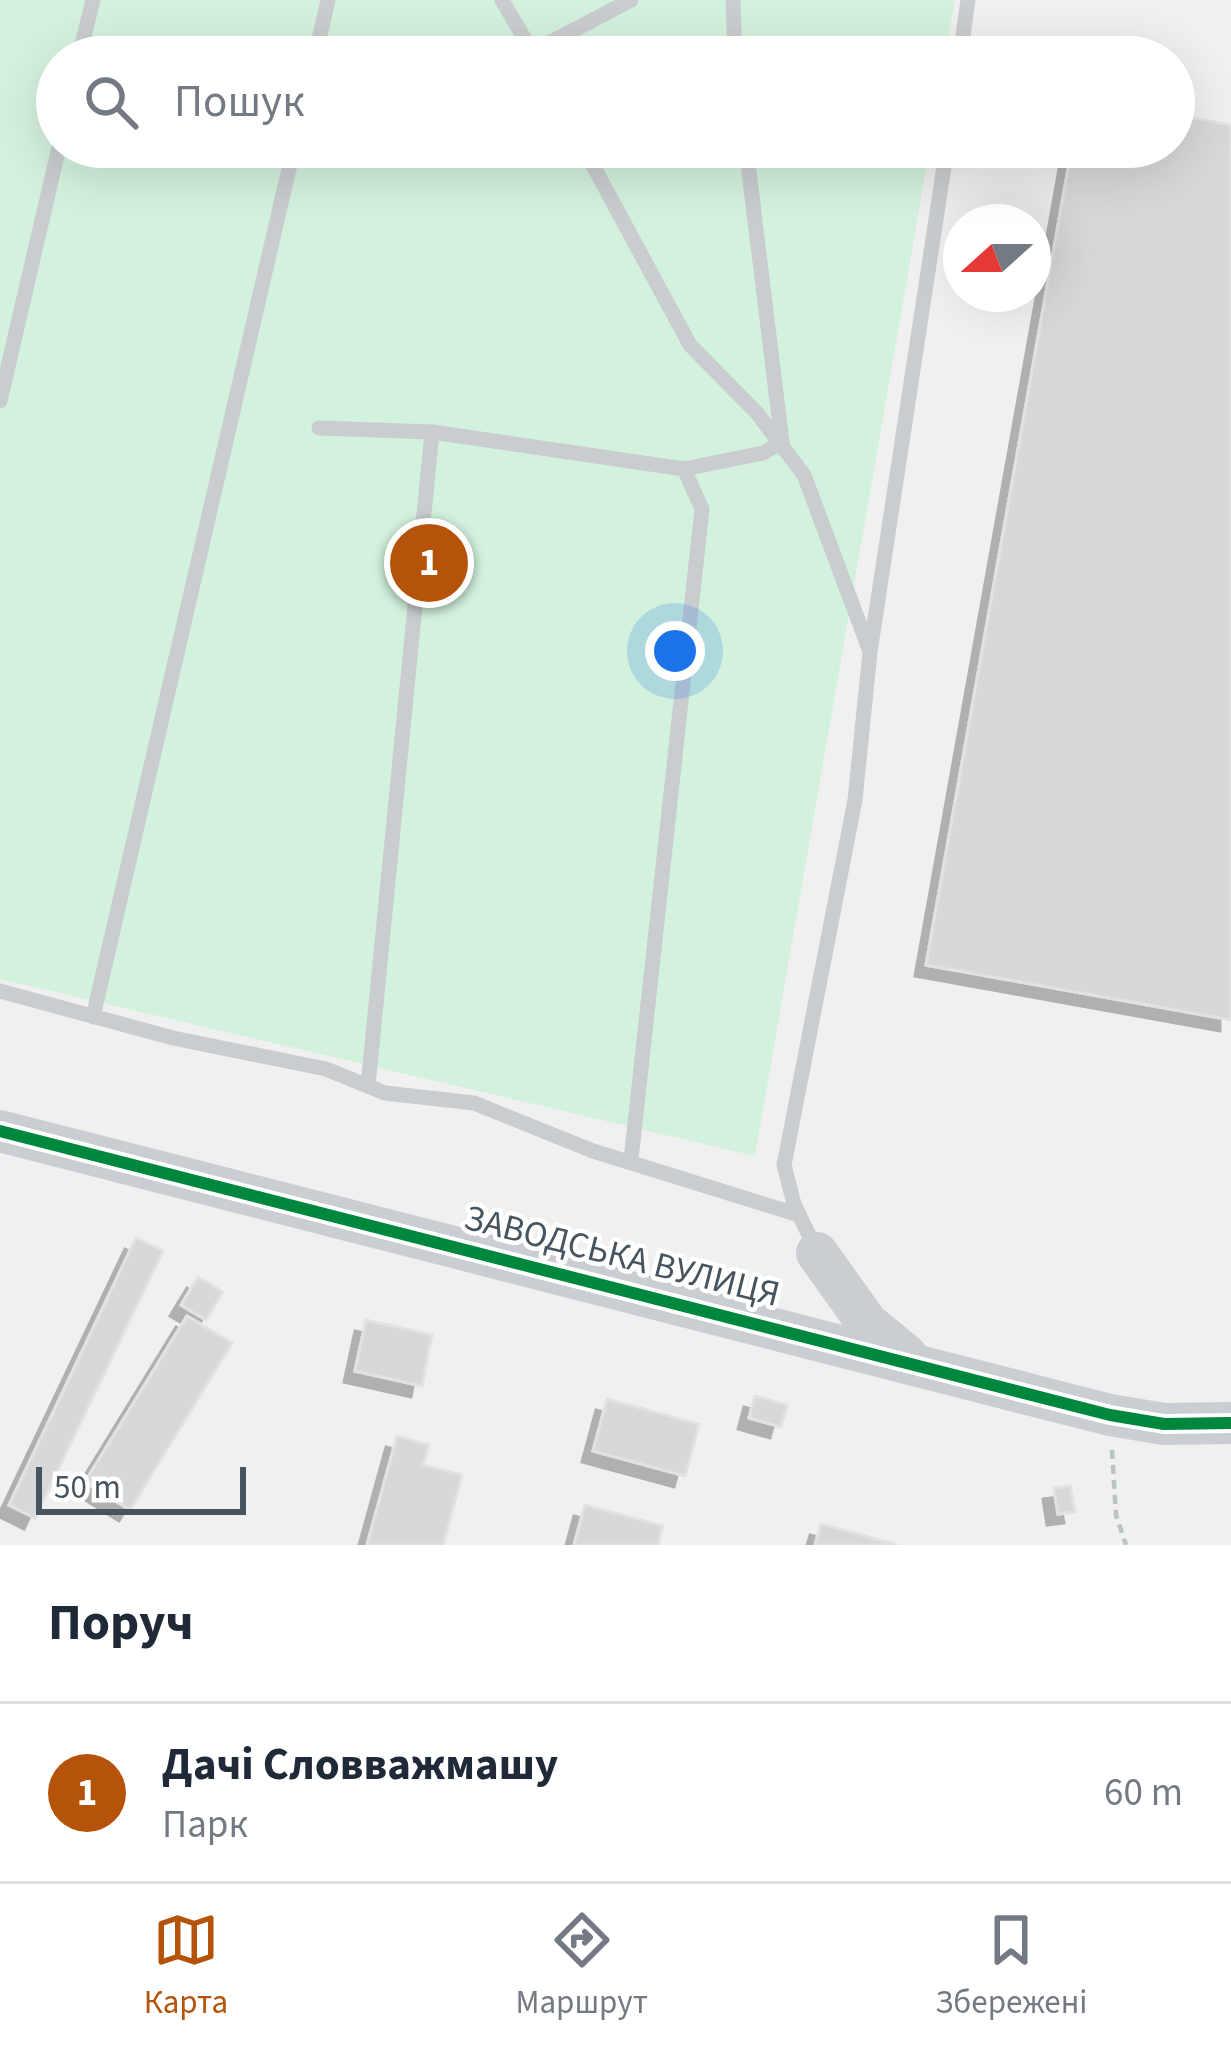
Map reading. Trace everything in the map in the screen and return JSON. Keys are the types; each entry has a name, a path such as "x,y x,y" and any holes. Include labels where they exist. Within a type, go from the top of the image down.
{"street":[{"name":"ЗАВОДСЬКА ВУЛИЦЯ","path":"0,1131 1110,1415 1164,1424 1231,1423"},
{"path":"758,1322 800,1325 825,1312 829,1289 808,1234"},
{"path":"808,1234 868,1324 925,1364"}],"lane":[{"path":"85,36 93,0"},
{"path":"320,36 328,0"},
{"path":"502,0 522,36"},
{"path":"567,36 631,0"},
{"path":"733,0 734,36"},
{"path":"963,36 968,0"},
{"path":"0,401 53,168"},
{"path":"93,1017 289,168"},
{"path":"595,168 690,345 782,442 805,475 870,652"},
{"path":"749,168 782,442"},
{"path":"808,1234 784,1165 848,844 870,652 944,168"},
{"path":"319,428 432,432 684,469 763,453 782,442"},
{"path":"368,1086 432,432"},
{"path":"632,1160 702,508 684,469"},
{"path":"0,991 93,1017 326,1069 385,1093 474,1103 632,1160 808,1234"}],"path":[{"path":"1110,1415 1116,1515 1126,1545"}],"green space":[{"path":"0,0 955,0 949,36 36,36 36,168 926,168 755,1156 0,979"}],"building":[{"path":"1195,118 1231,125 1231,1020 926,965 1043,312 1051,312 1051,265 1068,168 1195,168"},
{"path":"136,1238 163,1251 35,1518 9,1505"},
{"path":"198,1277 223,1292 206,1320 181,1305"},
{"path":"187,1316 232,1343 130,1510 85,1482"},
{"path":"366,1320 432,1335 422,1386 355,1371"},
{"path":"755,1396 787,1405 781,1427 749,1418"},
{"path":"607,1399 699,1424 685,1476 593,1451"},
{"path":"397,1436 429,1445 423,1465 462,1475 443,1545 367,1545"},
{"path":"1070,1486 1075,1512 1058,1514 1054,1488"},
{"path":"585,1505 663,1526 658,1545 574,1545"},
{"path":"821,1524 898,1545 815,1545"}],"cycle path":[{"path":"0,1131 1110,1415 1164,1424 1231,1423"}],"place":[{"name":"Дачі Словважмашу","path":"429,563"}]}
